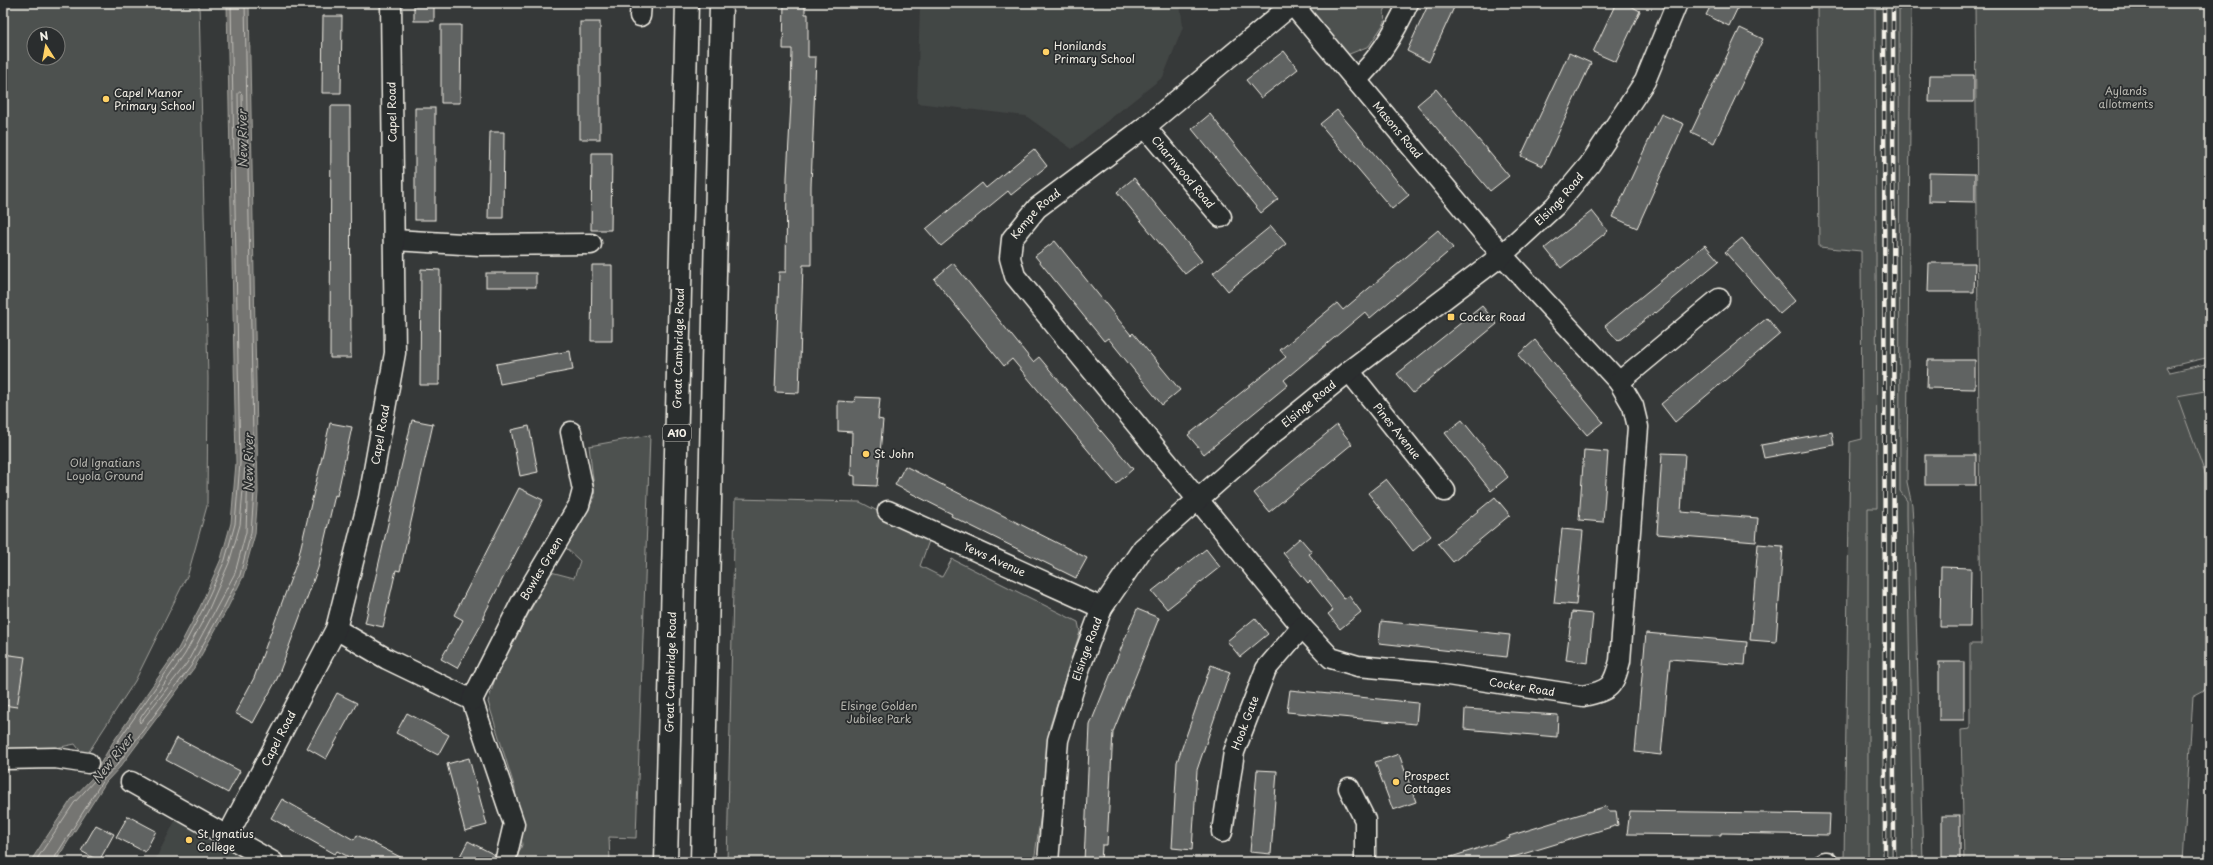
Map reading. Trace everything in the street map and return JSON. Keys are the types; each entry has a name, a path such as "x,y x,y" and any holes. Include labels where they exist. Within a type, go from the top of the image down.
{"highway":[{"name":"Great Cambridge Road","path":"666,862 686,3"},
{"path":"702,862 721,3"}],"street":[{"name":"Capel Road","path":"228,835 336,629 369,498 395,353 391,3"},
{"path":"1356,80 1370,67 1398,26 1408,3"},
{"name":"Elsinge Road","path":"1048,862 1058,740 1080,667 1102,608 1143,548 1197,497 1273,433 1349,371 1502,255 1555,206 1590,164 1645,81 1676,3"},
{"name":"Masons Road","path":"1293,4 1502,255"},
{"name":"Kempe Road","path":"1197,497 1015,276 1010,258 1012,239 1036,208 1145,127 1293,4"},
{"name":"Charnwood Road","path":"1145,127 1220,218"},
{"path":"394,240 479,245 591,244"},
{"name":"Cocker Road","path":"1197,497 1302,627 1331,658 1358,666 1435,673 1583,696 1600,692 1614,683 1620,661 1638,427 1633,406 1619,382 1502,255"},
{"path":"1619,382 1719,299"},
{"name":"Pines Avenue","path":"1349,371 1445,491"},
{"name":"Bowles Green","path":"472,700 522,603 579,505 583,490 571,432"},
{"name":"Yews Avenue","path":"888,511 1102,608"},
{"name":"Hook Gate","path":"1222,832 1234,752 1266,669 1302,627"},
{"path":"336,629 387,659 472,700 514,824 504,862"},
{"path":"3,759 55,758 88,763"},
{"path":"131,782 228,835 273,862"},
{"path":"1349,788 1365,820 1365,862"}],"shaded area":[{"name":"Honilands Primary School","path":"920,3 1180,3 1183,27 1163,77 1072,149 1026,116 917,103"},
{"path":"1875,3 1899,3 1900,491 1907,501 1913,862 1868,862 1868,508 1877,507"},
{"path":"2210,390 2210,487 2177,396"},
{"name":"St Ignatius College","path":"176,819 250,862 154,862"}],"green space":[{"name":"Old Ignatians Loyola Ground","path":"3,3 199,3 208,378 207,506 188,574 135,681 88,753 81,752 75,744 42,751 3,749"},
{"path":"1313,3 1388,3 1384,12 1385,22 1369,46 1347,55 1319,25 1310,10"},
{"path":"1817,3 1875,3 1877,508 1868,508 1868,862 1844,862 1850,442 1862,439 1861,251 1819,247"},
{"path":"1899,3 1911,3 1907,482 1912,505 1914,541 1923,862 1913,862 1907,501 1900,491"},
{"name":"Aylands allotments","path":"1975,3 2210,3 2210,357 2167,367 2170,372 2210,363 2210,390 2177,396 2210,487 2210,687 2193,696 2183,862 1964,862 1961,730 1970,729 1970,644 1981,644"},
{"path":"650,435 636,838 609,837 610,862 515,862 522,845 515,789 488,702 497,672 551,572 574,578 580,561 566,548 595,497 589,446"},
{"name":"Elsinge Golden Jubilee Park","path":"735,499 860,502 930,538 920,566 942,577 952,559 1078,622 1080,632 1050,726 1044,792 1034,862 727,862"}],"water":[{"name":"New River","path":"227,3 249,3 258,492 255,534 243,577 194,668 121,766 106,782 55,862 30,862 71,800 92,778 113,742 178,649 200,607 221,559 231,523 236,463"}],"building":[{"path":"414,3 434,3 434,21 414,21"},
{"path":"784,3 805,3 805,14 808,14 808,57 816,57 811,186 811,265 803,265 799,393 775,392 779,272 786,272 787,177 791,103 792,49 783,49"},
{"path":"1429,3 1456,3 1429,62 1407,51"},
{"path":"1616,3 1625,3 1640,11 1616,62 1593,52"},
{"path":"1712,3 1740,3 1729,26 1706,15"},
{"path":"323,16 342,16 341,93 322,93"},
{"path":"580,22 600,22 600,139 580,139"},
{"path":"441,25 461,25 460,103 441,103"},
{"path":"1740,28 1763,39 1714,143 1691,132"},
{"path":"1284,51 1298,69 1261,98 1246,80"},
{"path":"1569,53 1591,63 1543,166 1521,156"},
{"path":"1930,75 1974,75 1974,102 1929,102"},
{"path":"1436,89 1509,176 1490,191 1417,105"},
{"path":"331,106 350,106 351,358 330,358"},
{"path":"415,108 435,108 435,220 415,220"},
{"path":"1337,110 1409,195 1392,209 1320,124"},
{"path":"1210,114 1278,199 1261,213 1192,129"},
{"path":"1661,114 1684,124 1637,228 1613,217"},
{"path":"490,132 504,132 503,218 488,218"},
{"path":"1034,149 1047,166 1011,195 1008,191 941,246 926,229 982,183 986,188"},
{"path":"592,153 612,153 611,230 591,230"},
{"path":"1929,173 1975,174 1975,202 1929,201"},
{"path":"1134,178 1202,261 1185,274 1117,192"},
{"path":"1592,211 1608,231 1561,268 1545,248"},
{"path":"1271,226 1286,244 1228,291 1213,273"},
{"path":"1438,230 1453,248 1370,318 1365,312 1284,380 1288,385 1204,454 1188,435 1286,357 1280,350 1337,303 1343,310"},
{"path":"1742,238 1795,301 1780,314 1725,252"},
{"path":"1055,241 1131,335 1133,333 1180,390 1162,405 1108,338 1104,341 1035,256"},
{"path":"1705,245 1719,261 1656,313 1655,312 1618,341 1605,326"},
{"path":"953,263 1033,362 1039,357 1133,469 1116,484 1012,359 1004,366 934,279"},
{"path":"1929,263 1975,263 1974,292 1928,292"},
{"path":"592,265 612,265 612,341 591,341"},
{"path":"421,269 440,270 439,385 420,385"},
{"path":"486,273 536,273 536,287 486,287"},
{"path":"1482,306 1497,324 1413,393 1397,374"},
{"path":"1767,318 1780,334 1675,422 1661,404"},
{"path":"1535,340 1603,422 1587,435 1518,355"},
{"path":"570,351 573,370 500,384 496,364"},
{"path":"1928,360 1975,360 1975,389 1927,388"},
{"name":"St John","path":"855,397 880,398 878,419 883,420 877,486 855,485 855,476 851,475 852,432 838,431 838,401 854,402"},
{"path":"412,420 433,424 400,571 396,570 383,627 365,623"},
{"path":"1462,420 1508,477 1491,491 1445,433"},
{"path":"330,423 352,427 337,496 335,495 318,568 277,679 253,723 235,713 254,678 298,559"},
{"path":"1337,425 1352,444 1269,512 1254,493"},
{"path":"529,426 538,472 520,476 511,430"},
{"path":"1832,432 1834,445 1764,458 1761,445"},
{"path":"1584,450 1608,452 1603,522 1579,520"},
{"path":"1662,453 1685,454 1681,512 1758,518 1756,542 1657,534"},
{"path":"1925,455 1976,455 1976,485 1925,485"},
{"path":"905,466 1087,558 1076,578 951,516 952,514 895,485"},
{"path":"1386,479 1431,536 1413,551 1368,493"},
{"path":"519,488 543,500 483,617 485,618 457,668 441,659 463,620 454,615"},
{"path":"1495,497 1510,515 1453,562 1438,544"},
{"path":"1562,529 1583,531 1576,605 1554,603"},
{"path":"1300,538 1312,552 1309,554 1344,599 1349,596 1361,612 1340,629 1328,614 1333,610 1310,581 1308,583 1283,553"},
{"path":"1758,544 1783,546 1776,642 1750,640"},
{"path":"1206,549 1220,567 1167,609 1152,591"},
{"path":"1941,567 1971,568 1970,627 1940,627"},
{"path":"1137,609 1159,618 1113,732 1107,845 1102,845 1101,862 1084,862 1090,725"},
{"path":"1572,612 1593,614 1588,663 1566,660"},
{"path":"1255,618 1268,634 1240,657 1227,641"},
{"path":"1381,621 1510,635 1507,657 1379,643"},
{"path":"1646,633 1747,642 1745,665 1670,659 1661,755 1635,752"},
{"path":"3,654 25,657 17,707 3,705"},
{"path":"1939,662 1964,662 1964,720 1939,720"},
{"path":"1211,665 1230,672 1197,770 1192,850 1172,848 1177,762"},
{"path":"1290,690 1418,703 1416,724 1287,712"},
{"path":"337,693 357,703 326,759 307,748"},
{"path":"1465,709 1558,715 1557,737 1464,729"},
{"path":"407,713 449,735 438,755 396,733"},
{"path":"177,738 240,771 228,793 166,760"},
{"name":"Prospect Cottages","path":"1399,754 1416,802 1393,810 1375,762"},
{"path":"469,758 487,825 465,831 447,764"},
{"path":"1257,770 1277,771 1271,854 1250,852"},
{"path":"282,799 354,840 357,835 410,862 359,862 337,851 335,854 271,818"},
{"path":"1607,806 1608,811 1616,811 1618,825 1510,858 1511,862 1445,862 1445,859 1510,838 1509,836"},
{"path":"1630,811 1830,814 1829,835 1721,833 1721,835 1627,834"},
{"path":"128,816 156,831 145,852 116,837"},
{"path":"1942,816 1960,816 1960,862 1942,862"},
{"path":"96,825 114,834 99,861 81,851"},
{"path":"468,841 495,855 494,862 457,862"}],"railway":[{"path":"1884,3 1885,862"},
{"path":"1893,3 1894,862"}],"place":[{"name":"Honilands Primary School","path":"1046,52"},
{"name":"Capel Manor Primary School","path":"106,99"},
{"name":"Cocker Road","path":"1451,317"},
{"name":"St John","path":"866,454"},
{"name":"Prospect Cottages","path":"1396,782"},
{"name":"St Ignatius College","path":"189,840"}]}
